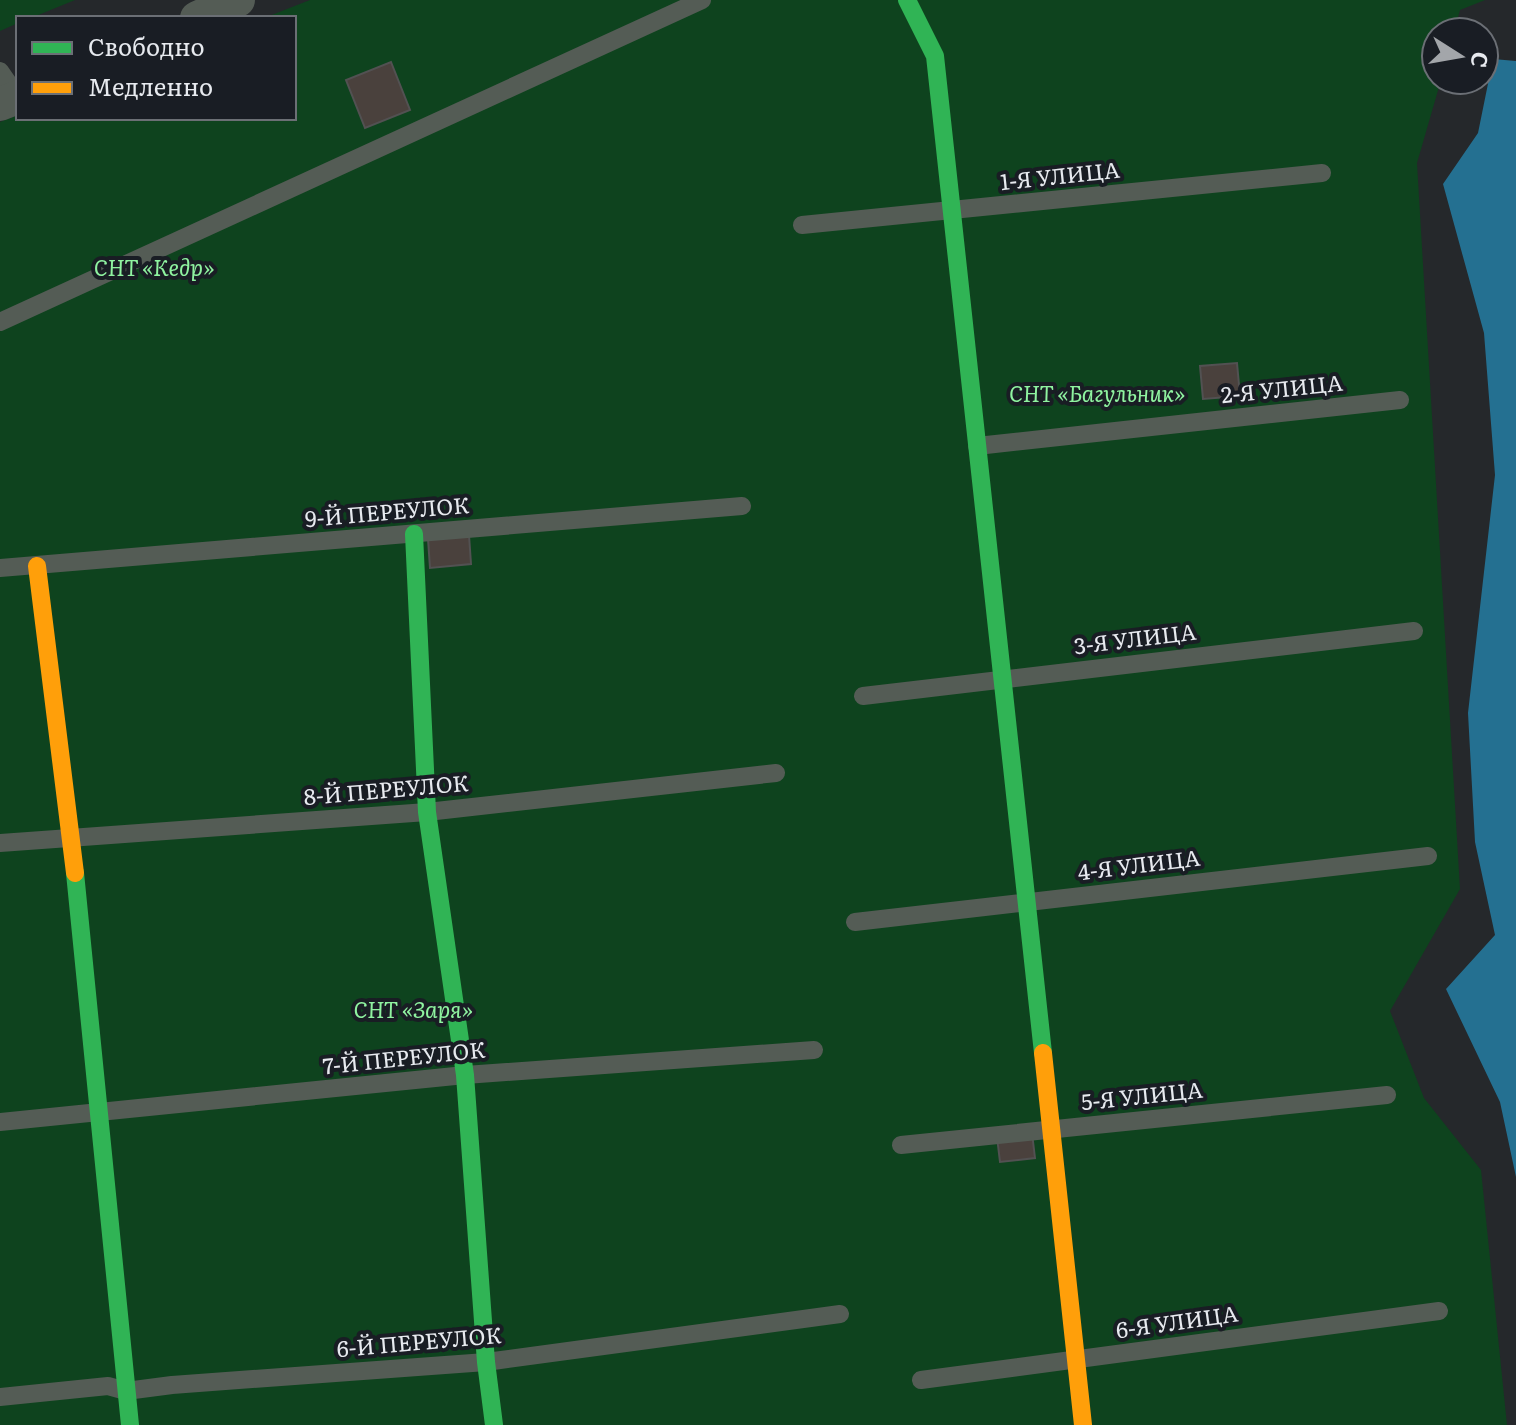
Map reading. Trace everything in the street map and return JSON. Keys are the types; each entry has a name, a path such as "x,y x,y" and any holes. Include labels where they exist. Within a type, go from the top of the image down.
{"street":[{"path":"907,0 935,56 1083,1425"},
{"path":"414,534 427,812 465,1075 486,1362 494,1425"},
{"path":"37,566 71,837 130,1425"}],"lane":[{"path":"0,322 702,0"},
{"path":"0,71 16,94"},
{"name":"1-Я УЛИЦА","path":"802,225 1322,173"},
{"name":"2-Я УЛИЦА","path":"977,446 1400,400"},
{"name":"9-Й ПЕРЕУЛОК","path":"0,568 742,506"},
{"name":"3-Я УЛИЦА","path":"863,696 1414,631"},
{"name":"8-Й ПЕРЕУЛОК","path":"0,843 427,812 776,773"},
{"name":"4-Я УЛИЦА","path":"855,922 1428,856"},
{"name":"7-Й ПЕРЕУЛОК","path":"0,1122 465,1075 814,1050"},
{"name":"5-Я УЛИЦА","path":"901,1145 1387,1095"},
{"name":"6-Я УЛИЦА","path":"921,1380 1439,1311"},
{"name":"6-Й ПЕРЕУЛОК","path":"0,1397 108,1386 126,1391 486,1362 840,1314"}],"green space":[{"path":"0,0 75,0 36,16 16,16 16,24 0,31"},
{"path":"310,0 1485,0 1460,10 1458,16 1420,16 1420,96 1436,96 1417,163 1460,889 1390,1011 1424,1098 1481,1170 1507,1425 0,1425 0,122 16,116 16,120 296,120 296,16 269,16"}],"water":[{"path":"1500,60 1516,61 1516,1177 1500,1102 1446,989 1495,935 1475,842 1468,713 1495,475 1484,333 1443,184 1478,133 1486,96 1500,96"}],"building":[{"path":"391,62 410,110 365,128 346,80"},
{"path":"1237,363 1240,396 1203,399 1200,366"},
{"path":"469,535 471,564 430,568 428,539"},
{"path":"1032,1133 1035,1158 1000,1162 997,1137"}],"traffic: fast":[{"path":"907,0 935,56 1043,1053"},
{"path":"414,534 427,812 465,1075 486,1362 494,1425"},
{"path":"75,873 130,1425"}],"traffic: slow":[{"path":"37,566 75,873"},
{"path":"1043,1053 1083,1425"}],"park label":[{"name":"СНТ «Кедр»","path":"154,268"},
{"name":"СНТ «Багульник»","path":"1097,394"},
{"name":"СНТ «Заря»","path":"413,1010"}]}
